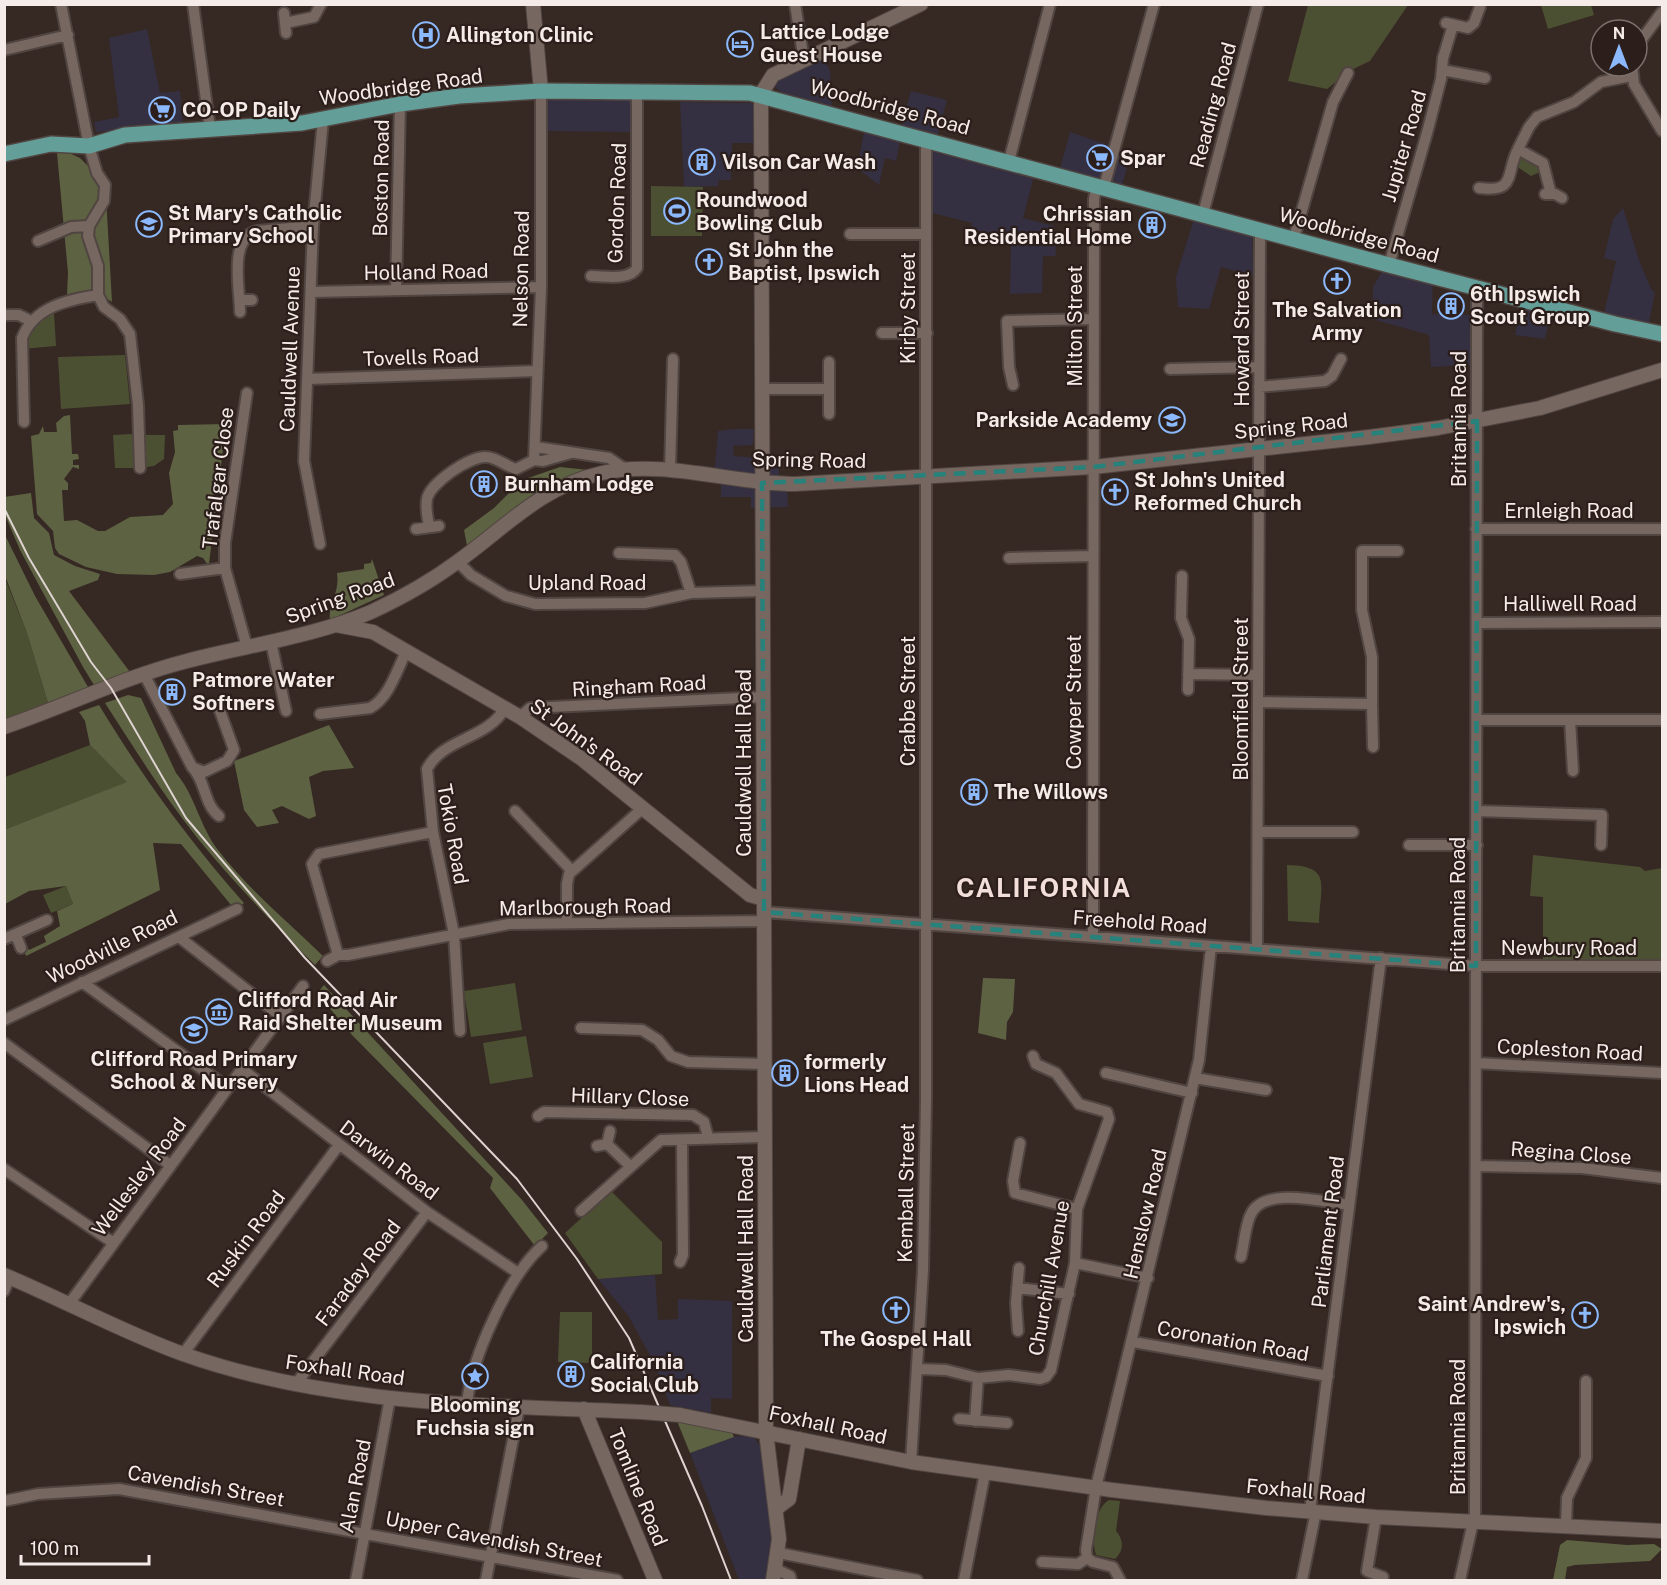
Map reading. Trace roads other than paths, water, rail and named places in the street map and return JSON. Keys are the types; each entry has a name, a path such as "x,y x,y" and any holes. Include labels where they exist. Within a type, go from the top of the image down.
{"main road":[{"name":"Woodbridge Road","path":"89,146 125,135 322,120 400,104 459,96 541,91 761,94 1389,265 1662,333"},
{"path":"4,154 51,144 89,146"}],"street":[{"path":"61,4 89,146 97,173 105,185 104,201 89,226 88,236 98,266 98,295 104,307 120,319 130,334 138,405 140,468"},
{"path":"194,4 210,129"},
{"path":"285,23 314,17 321,4"},
{"path":"533,4 541,91"},
{"path":"795,4 804,61"},
{"path":"761,94 765,84 773,75 921,4"},
{"path":"1009,161 1050,4"},
{"name":"Milton Street","path":"1093,467 1094,199 1101,186 1154,4"},
{"name":"Reading Road","path":"1203,214 1258,4"},
{"name":"Jupiter Road","path":"1389,265 1427,133 1442,70 1449,24 1472,26 1480,7"},
{"path":"1649,30 1662,12"},
{"path":"4,50 68,35"},
{"name":"Jupiter Road","path":"1442,70 1485,78"},
{"path":"1294,238 1333,102 1348,73"},
{"path":"1479,188 1495,190 1504,186 1510,178 1510,164 1529,127 1537,117 1574,102 1601,82 1612,78"},
{"path":"1635,78 1662,131"},
{"name":"Nelson Road","path":"534,460 541,287 541,91"},
{"name":"Gordon Road","path":"591,276 630,276 637,268 637,92"},
{"name":"Cauldwell Hall Road","path":"761,94 766,1432 777,1508 779,1553 775,1575"},
{"name":"Boston Road","path":"396,290 400,104"},
{"name":"Cauldwell Avenue","path":"320,544 304,461 313,226 322,120"},
{"name":"Kirby Street","path":"926,138 926,478"},
{"path":"1518,149 1543,163 1548,194 1562,198"},
{"path":"38,241 71,227 89,226"},
{"path":"240,312 239,252 240,244 248,233 313,226"},
{"name":"Howard Street","path":"1259,449 1260,229"},
{"path":"850,234 926,234"},
{"name":"Holland Road","path":"311,292 541,287"},
{"name":"Britannia Road","path":"1461,1581 1474,1522 1477,1166 1477,302 1480,289"},
{"path":"24,422 22,338 31,321 49,308 98,295"},
{"path":"240,300 252,300"},
{"path":"4,315 19,315 31,321"},
{"path":"1013,385 1007,321 1092,319"},
{"path":"882,333 927,333"},
{"path":"670,471 673,359"},
{"path":"1259,387 1325,381 1332,376 1341,359"},
{"path":"830,362 830,414"},
{"path":"1170,369 1259,367"},
{"name":"Spring Road","path":"4,727 144,674 334,625 370,612 412,592 458,562 523,510 558,487 602,473 625,469 670,471 762,483 926,478 1093,467 1369,437 1477,421 1574,399 1662,370"},
{"name":"Tovells Road","path":"308,379 536,371"},
{"path":"762,388 830,389"},
{"name":"Trafalgar Close","path":"247,393 226,529 225,568 247,647"},
{"path":"536,447 609,458 625,469"},
{"name":"Bloomfield Street","path":"1257,949 1259,449"},
{"path":"416,529 434,526 426,509 429,493 439,482 468,461 488,457 516,469 534,460 563,458 571,453"},
{"name":"Cowper Street","path":"1093,467 1093,937"},
{"name":"Crabbe Street","path":"926,478 926,923"},
{"name":"Ernleigh Road","path":"1476,529 1662,529"},
{"path":"1361,538 1362,610 1372,657 1373,747"},
{"path":"1362,551 1398,551"},
{"path":"619,553 675,555 681,562 691,593"},
{"path":"1010,558 1092,556"},
{"name":"Upland Road","path":"458,562 465,571 484,584 518,601 535,604 645,603 691,593 762,591"},
{"name":"Trafalgar Close","path":"180,574 225,568"},
{"path":"1182,576 1181,618 1189,639 1188,690"},
{"path":"370,612 370,627 373,632"},
{"name":"Halliwell Road","path":"1477,623 1662,621"},
{"name":"St John's Road","path":"334,625 373,632 520,717 573,753 643,808 750,895 764,911"},
{"path":"271,642 286,711"},
{"path":"320,714 370,708 376,705 406,651"},
{"path":"144,674 192,767 199,774 213,812 219,816"},
{"path":"1188,674 1258,675"},
{"name":"Ringham Road","path":"520,717 530,708 763,697"},
{"path":"1258,702 1372,704"},
{"name":"Tokio Road","path":"460,1031 453,934 432,832 425,778 430,762 451,747 494,723 505,708"},
{"path":"192,767 204,772 227,761 234,750 220,711"},
{"path":"1477,720 1662,720"},
{"path":"1570,720 1573,771"},
{"path":"567,923 567,884 572,871 643,808"},
{"path":"516,811 572,871"},
{"path":"1477,811 1602,815 1600,845"},
{"path":"327,961 338,954 312,864 315,858 320,854 432,832"},
{"path":"1258,832 1353,832"},
{"path":"1409,844 1477,845"},
{"name":"Woodville Road","path":"4,1020 237,909"},
{"name":"Freehold Road","path":"764,911 1476,966"},
{"name":"Marlborough Road","path":"338,954 348,955 505,924 567,923 764,911"},
{"path":"4,939 47,920"},
{"name":"Kemball Street","path":"911,1462 919,1369 923,1270 926,923"},
{"path":"16,935 21,948"},
{"path":"178,937 279,1015"},
{"name":"Henslow Road","path":"1087,1557 1086,1550 1096,1487 1133,1342 1195,1078 1204,1029 1211,946"},
{"name":"Parliament Road","path":"1302,1581 1313,1511 1381,958"},
{"name":"Newbury Road","path":"1476,966 1662,966"},
{"path":"82,982 228,1088"},
{"name":"Wellesley Road","path":"69,1304 112,1242 242,1069 279,1015 303,986"},
{"path":"581,1028 642,1030 652,1035 671,1056 682,1061 765,1064"},
{"path":"4,1043 171,1165"},
{"name":"Churchill Avenue","path":"919,1369 946,1370 978,1378 1009,1375 1040,1379 1046,1377 1051,1370 1075,1263 1077,1209 1109,1119 1107,1112 1079,1104 1056,1073 1036,1068 1033,1056"},
{"name":"Copleston Road","path":"1476,1063 1662,1073"},
{"name":"Darwin Road","path":"242,1069 427,1212 518,1273"},
{"path":"1106,1073 1191,1093"},
{"path":"1195,1078 1266,1090"},
{"name":"Hillary Close","path":"538,1116 544,1112 693,1115 704,1122 708,1137"},
{"path":"610,1131 602,1145 630,1166"},
{"path":"581,1211 657,1142 708,1137 765,1137"},
{"path":"680,1262 683,1255 682,1140"},
{"path":"1020,1143 1013,1181 1015,1193 1077,1209"},
{"name":"Ruskin Road","path":"183,1354 339,1145"},
{"name":"Regina Close","path":"1477,1166 1582,1168 1662,1178"},
{"path":"4,1169 112,1242"},
{"path":"1241,1257 1250,1216 1262,1202 1284,1197 1349,1205"},
{"name":"Faraday Road","path":"295,1385 427,1212"},
{"path":"466,1404 472,1377 498,1309 518,1273 542,1246"},
{"path":"1075,1263 1148,1278"},
{"path":"1018,1331 1019,1268"},
{"path":"4,1291 7,1276"},
{"name":"Foxhall Road","path":"7,1276 183,1354 295,1385 390,1398 466,1404 680,1415 911,1462 1096,1487 1313,1511 1376,1517 1662,1531"},
{"path":"1017,1288 1069,1294"},
{"name":"Coronation Road","path":"1133,1342 1328,1376"},
{"path":"975,1421 978,1378"},
{"path":"1566,1525 1567,1498 1586,1458 1586,1381"},
{"name":"Alan Road","path":"356,1581 390,1398"},
{"path":"486,1581 519,1407"},
{"name":"Tomline Road","path":"584,1409 652,1579"},
{"path":"959,1419 1007,1423"},
{"path":"777,1508 789,1499 799,1439"},
{"path":"964,1581 985,1473"},
{"name":"Cavendish Street","path":"4,1502 38,1494 119,1489 364,1533"},
{"path":"1376,1517 1367,1572 1383,1577"},
{"name":"Upper Cavendish Street","path":"364,1533 617,1581"},
{"path":"779,1553 917,1581"},
{"path":"1042,1562 1078,1564 1087,1557 1093,1562 1113,1567 1120,1581"},
{"path":"775,1575 790,1576 791,1581"}],"railway":[{"path":"4,508 29,558 91,662 111,688 186,818 305,958 517,1179 577,1259 629,1338 702,1506 731,1580"}],"place":[{"name":"Allington Clinic","path":"426,35"},
{"name":"Lattice Lodge Guest House","path":"740,44"},
{"name":"CO-OP Daily","path":"162,110"},
{"name":"Spar","path":"1100,158"},
{"name":"Vilson Car Wash","path":"702,162"},
{"name":"Roundwood Bowling Club","path":"677,211"},
{"name":"St Mary's Catholic Primary School","path":"149,224"},
{"name":"Chrissian Residential Home","path":"1152,225"},
{"name":"St John the Baptist, Ipswich","path":"709,262"},
{"name":"The Salvation Army","path":"1337,281"},
{"name":"6th Ipswich Scout Group","path":"1451,306"},
{"name":"Parkside Academy","path":"1172,420"},
{"name":"Burnham Lodge","path":"484,484"},
{"name":"St John's United Reformed Church","path":"1115,492"},
{"name":"Patmore Water Softners","path":"172,692"},
{"name":"The Willows","path":"974,792"},
{"name":"Clifford Road Air Raid Shelter Museum","path":"219,1012"},
{"name":"Clifford Road Primary School & Nursery","path":"194,1030"},
{"name":"formerly Lions Head","path":"785,1073"},
{"name":"The Gospel Hall","path":"896,1310"},
{"name":"Saint Andrew's, Ipswich","path":"1585,1315"},
{"name":"California Social Club","path":"571,1374"},
{"name":"Blooming Fuchsia sign","path":"475,1376"}],"district":[{"name":"CALIFORNIA","path":"1044,887"}]}
